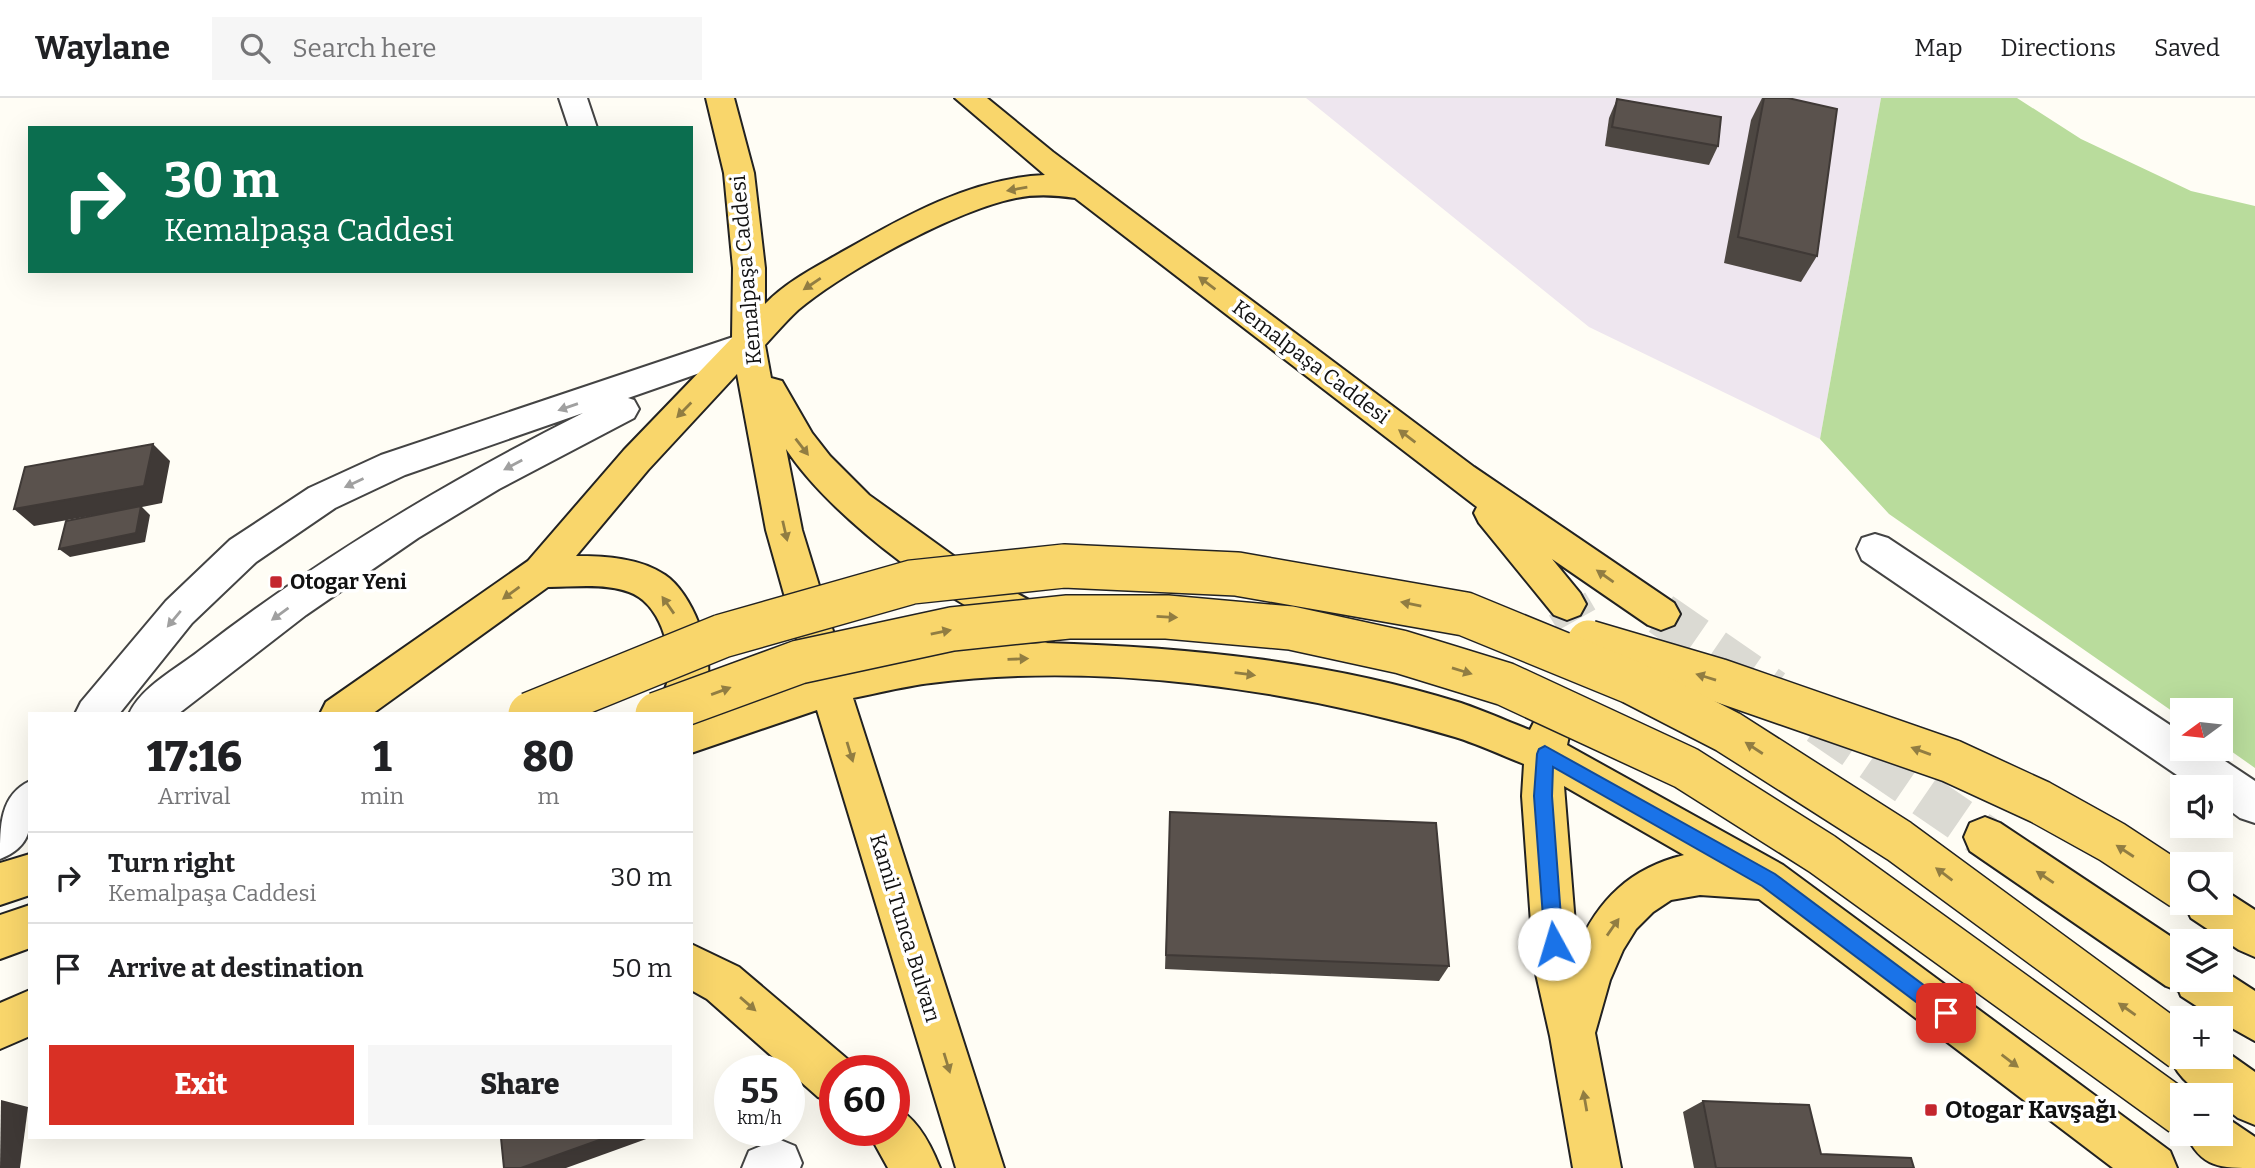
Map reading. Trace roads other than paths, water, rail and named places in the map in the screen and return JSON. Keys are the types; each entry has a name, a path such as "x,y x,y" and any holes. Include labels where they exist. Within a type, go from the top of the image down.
{"main road":[{"name":"Kemalpaşa Caddesi","path":"720,98 739,173 748,268 748,344 784,530 830,687"},
{"name":"Kemalpaşa Caddesi","path":"969,98 1084,190 1461,477 1661,614"},
{"path":"343,712 541,572 636,460 779,309 797,294 827,274 934,216 972,200 1044,185 1084,190"},
{"path":"748,344 794,438 841,494 876,524 940,568 1021,617 1102,648 1177,667"},
{"path":"1461,477 1567,604"},
{"path":"535,712 722,636 912,582 1050,567 1237,574 1465,614 1591,642 1811,711 1951,761 2040,802 2112,842 2170,880"},
{"path":"541,572 609,572 646,582 665,599 678,620 687,645 688,681 674,712"},
{"path":"1465,614 1631,682 1728,732 1899,841 2170,1040"},
{"path":"662,712 799,662 952,629 1068,617 1167,617 1291,628 1401,652 1504,684 1686,768 1822,854 2170,1105"},
{"path":"693,734 830,687 931,666 997,660 1081,660 1277,678 1411,707 1477,727 1548,740 1768,880 2153,1168"},
{"name":"Kamil Tunca Bulvarı","path":"830,687 980,1168"},
{"path":"1548,740 1543,796 1549,903 1556,965 1573,1036 1597,1168"},
{"path":"1985,837 2170,962"},
{"path":"0,884 28,875"},
{"path":"1573,1036 1585,981 1597,951 1617,920 1640,896 1680,876 1768,880"},
{"path":"2224,915 2255,935"},
{"path":"0,937 28,927"},
{"path":"693,967 723,983 819,1066"},
{"path":"0,998 28,987"},
{"path":"2215,992 2255,1018"},
{"path":"0,1026 28,1014"},
{"path":"2210,1069 2255,1101"},
{"path":"902,1146 916,1168"},
{"path":"2227,1146 2255,1166"}],"lane":[{"path":"573,98 583,126"},
{"path":"580,98 584,126"},
{"path":"97,712 179,612 243,551 322,498 393,465 748,344"},
{"path":"151,712 200,671 444,503 748,344"},
{"path":"1875,549 2255,804"},
{"path":"0,839 28,803"},
{"path":"0,855 28,828"}],"tunnel":[{"path":"1551,727 1583,701 1593,672 1592,656 1586,640 1567,604"},
{"path":"1661,614 1773,691"},
{"path":"1819,723 1985,837"}],"place":[{"name":"Otogar Yeni","path":"276,582"},
{"name":"Otogar Kavşağı","path":"1931,1110"}]}
